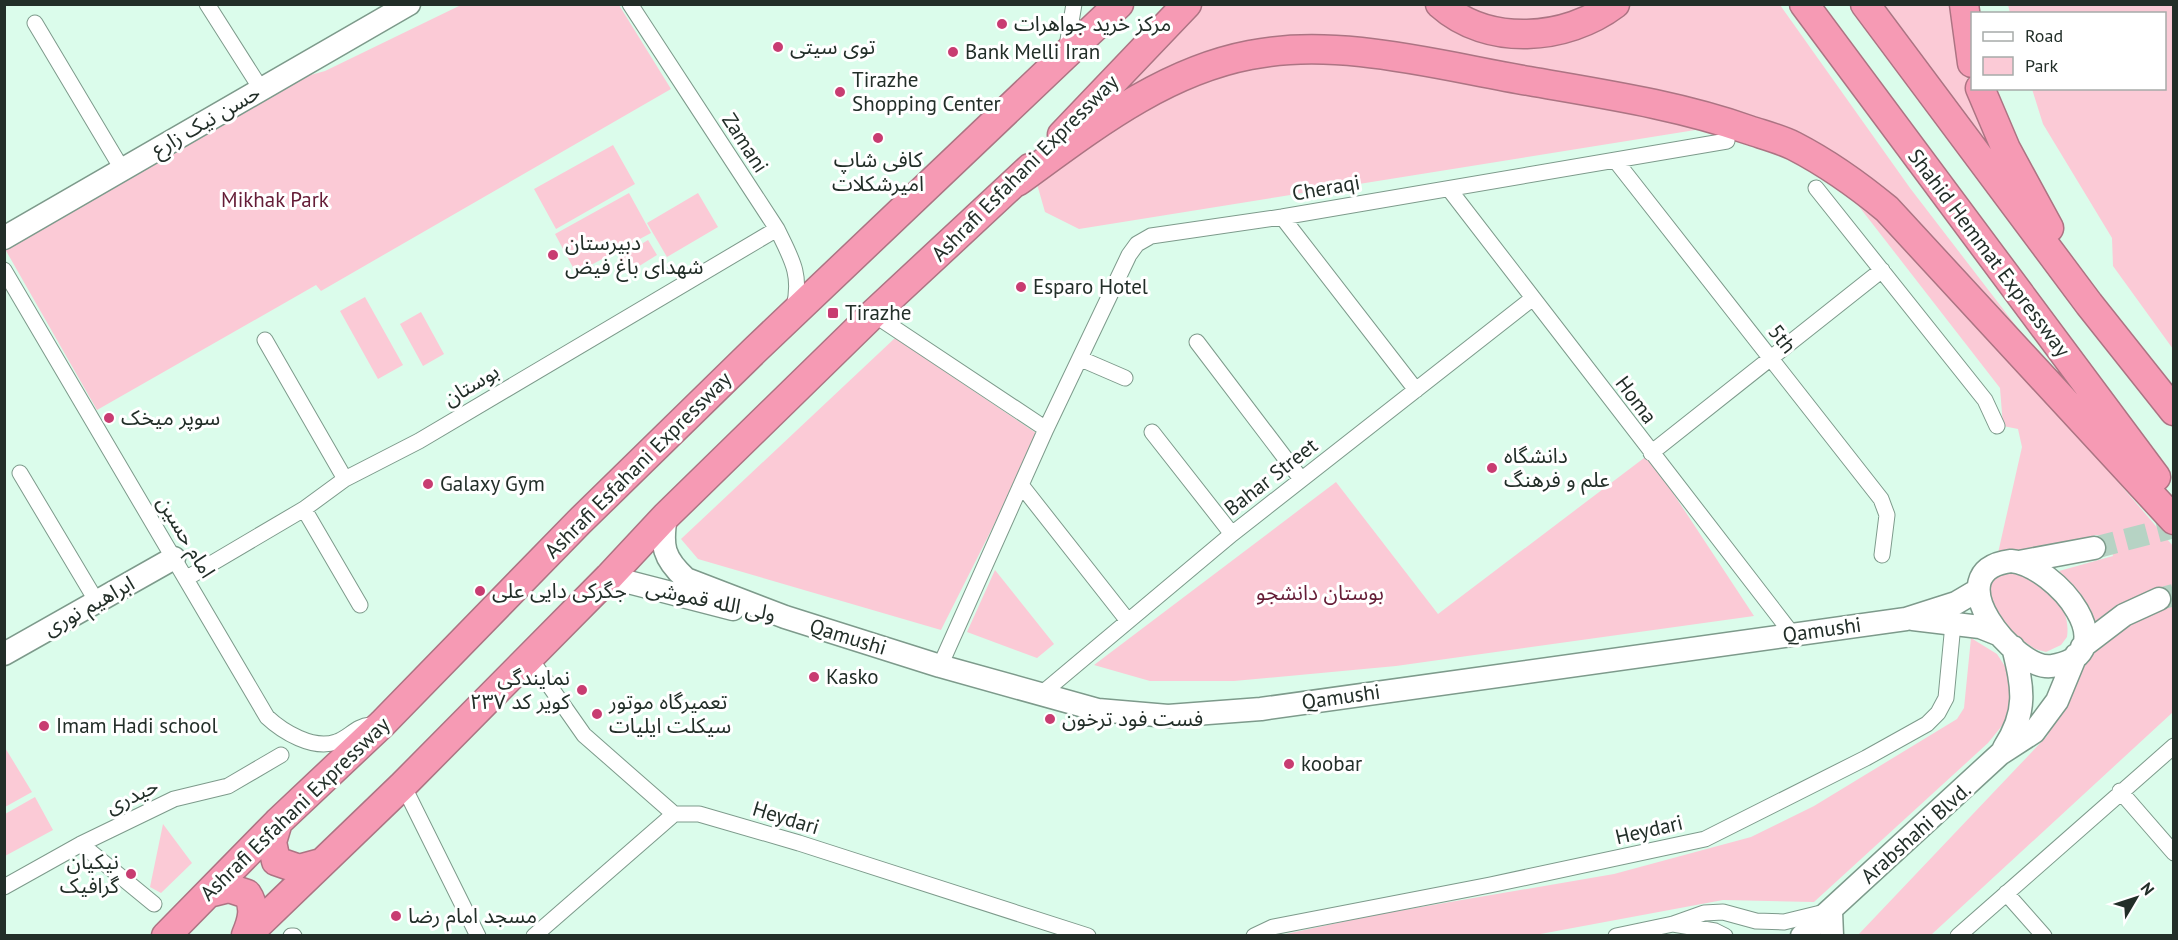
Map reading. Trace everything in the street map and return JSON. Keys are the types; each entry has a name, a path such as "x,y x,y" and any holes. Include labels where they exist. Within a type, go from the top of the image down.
{"highway":[{"name":"Ashrafi Esfahani Expressway","path":"166,936 278,822 382,724 579,522 793,313 1065,58 1119,4"},
{"name":"Ashrafi Esfahani Expressway","path":"246,935 403,785 531,658 666,516 873,314 1017,182 1187,4"},
{"path":"1440,4 1474,24 1527,36 1572,27 1615,4"},
{"name":"Shahid Hemmat Expressway","path":"1804,4 2174,501"},
{"path":"1865,4 2089,304 2174,411"},
{"path":"1964,4 1971,56"},
{"path":"1017,182 1091,129 1160,86 1193,71 1226,61 1250,55 1301,48 1404,59 1622,97 1656,103 1733,124 1792,145 1857,184 1887,209 2174,520"},
{"path":"1981,90 2006,149 2089,304"},
{"path":"278,822 272,842 276,861 299,868 321,863"},
{"path":"208,893 229,888 247,894 252,901 252,912 246,935"}],"street":[{"path":"207,4 261,88"},
{"name":"Zamani","path":"630,4 777,229 794,263 799,288 793,313"},
{"path":"1065,58 1074,4"},
{"name":"حسن نیک زارع","path":"4,238 400,7"},
{"path":"35,23 122,170"},
{"name":"Cheraqi","path":"940,666 1046,429 1129,255 1137,244 1151,236 1282,217 1727,141"},
{"name":"5th","path":"1615,160 1886,507 1882,555"},
{"path":"1816,188 1985,400 1996,426"},
{"name":"Homa","path":"1449,189 1793,634"},
{"path":"1282,217 1416,390"},
{"name":"بوستان","path":"187,578 304,509 345,479 419,441 777,229"},
{"name":"امام حسین","path":"4,270 267,717 279,727 310,742 335,743 363,726 382,724"},
{"path":"1651,453 1882,270"},
{"name":"Bahar Street","path":"1040,695 1232,534 1533,298"},
{"path":"873,314 1046,429"},
{"path":"265,340 345,479"},
{"path":"1197,342 1301,479"},
{"path":"1081,359 1125,378"},
{"path":"1152,432 1232,534"},
{"path":"20,474 97,602"},
{"path":"1021,485 1128,621"},
{"path":"304,509 360,605"},
{"name":"ولی الله قموشی","path":"666,516 662,541 666,554 674,568 686,579 785,617"},
{"path":"2094,548 2019,562 2002,562 1986,573 1978,590 1980,605 2007,641 2037,663 2048,667 2067,662 2124,615 2158,599"},
{"name":"ابراهیم نوری","path":"4,654 174,558"},
{"path":"2019,562 2054,582 2073,601 2085,626 2079,651"},
{"name":"ولی الله قموشی","path":"609,577 723,608 785,617"},
{"name":"Qamushi","path":"785,617 1040,695 1098,710 1157,715 1261,709 1906,619 1956,603 1978,590"},
{"name":"Qamushi","path":"1906,619 1980,627 2007,641"},
{"name":"Heydari","path":"1254,936 1273,927 1479,887 1705,839 1866,758 1927,724 1938,713 1946,699 1953,624"},
{"name":"Arabshahi Blvd.","path":"2000,754 2017,728 2022,708 2022,683 2007,641"},
{"name":"Arabshahi Blvd.","path":"1802,936 2000,754 2034,732 2057,701 2079,651"},
{"path":"531,658 584,735 674,814 534,936"},
{"path":"1958,936 2120,791 2174,746"},
{"name":"حیدری","path":"4,887 81,844 174,800 228,786 281,755"},
{"path":"403,785 478,936"},
{"path":"2120,791 2174,853"},
{"name":"Heydari","path":"674,814 699,814 1088,936"},
{"path":"81,844 154,904"},
{"path":"2006,893 2044,936"},
{"path":"1616,936 1673,924 1704,913 1723,912 1756,921 1784,922 1831,911 1832,936"},
{"path":"1673,924 1715,931 1725,936"}],"green space":[{"name":"Mikhak Park","path":"461,5 619,5 671,89 321,291 316,285 97,410 5,249 296,79 325,71"},
{"path":"1201,5 1425,5 1449,24 1614,17 1629,5 1780,5 1910,188 2066,391 1823,151 1314,39 1088,123"},
{"path":"1457,5 1598,5 1559,22 1500,22"},
{"path":"1885,5 1955,5 1962,58 1972,96 2025,197"},
{"path":"2008,5 2173,5 2173,349 2113,266 2112,238 2043,124 2032,90 2166,90 2166,12 2010,12"},
{"path":"1347,57 1714,127 1079,229 1045,212 1035,177 1179,83 1229,68"},
{"path":"613,145 635,184 556,229 534,189"},
{"path":"1847,191 1874,212 2051,404 2173,546 2173,712 1931,935 1858,935 2047,736 2089,652 2125,621 2161,604 2166,589 2136,600 2095,625 2090,608 2059,571 2113,556 2109,537 2096,535 2040,553 1998,553 2022,447 2018,429 2003,426 2000,388"},
{"path":"629,193 651,233 576,273 555,234"},
{"path":"698,193 718,227 667,257 647,223"},
{"path":"648,240 657,255 628,273 619,258"},
{"path":"365,297 403,365 378,379 340,311"},
{"path":"421,312 444,354 423,366 400,324"},
{"path":"895,338 1039,435 941,630 698,559 681,539"},
{"name":"بوستان دانشجو","path":"1648,455 1754,616 1396,666 1234,681 1150,681 1094,665 1336,482 1438,614"},
{"path":"995,570 1054,644 1037,658 967,632"},
{"path":"2017,570 2053,596 2065,614 2067,637 2061,645 2046,652 2035,649 2014,635 1986,605 1991,581 2003,572"},
{"path":"1971,638 1997,654 2015,682 2009,717 1988,743 1814,902 1723,900 1535,935 1276,936 1380,914 1614,874 1751,837 1814,806 1957,719 1964,708"},
{"path":"4,746 32,792 5,807 4,807"},
{"path":"35,797 53,830 5,856 5,814"},
{"path":"163,824 192,863 161,893 150,887"}],"tunnel":[{"path":"2094,548 2174,527"},
{"path":"2159,599 2174,595"}],"place":[{"name":"مرکز خرید جواهرات","path":"1002,24"},
{"name":"توی سیتی","path":"778,47"},
{"name":"Bank Melli Iran","path":"953,52"},
{"name":"Tirazhe Shopping Center","path":"840,92"},
{"name":"کافی شاپ امیرشکلات","path":"878,138"},
{"name":"دبیرستان شهدای باغ فیض","path":"553,255"},
{"name":"Esparo Hotel","path":"1021,287"},
{"name":"Tirazhe","path":"833,313"},
{"name":"سوپر میخک","path":"109,418"},
{"name":"دانشگاه علم و فرهنگ","path":"1492,468"},
{"name":"Galaxy Gym","path":"428,484"},
{"name":"جگرکی دایی علی","path":"480,591"},
{"name":"Kasko","path":"814,677"},
{"name":"نمایندگی کویر کد ۲۳۷","path":"582,690"},
{"name":"تعمیرگاه موتور سیکلت ایلیات","path":"597,714"},
{"name":"فست فود ترخون","path":"1050,719"},
{"name":"Imam Hadi school","path":"44,726"},
{"name":"koobar","path":"1289,764"},
{"name":"نیکیان گرافیک","path":"131,874"},
{"name":"مسجد امام رضا","path":"396,916"}]}
